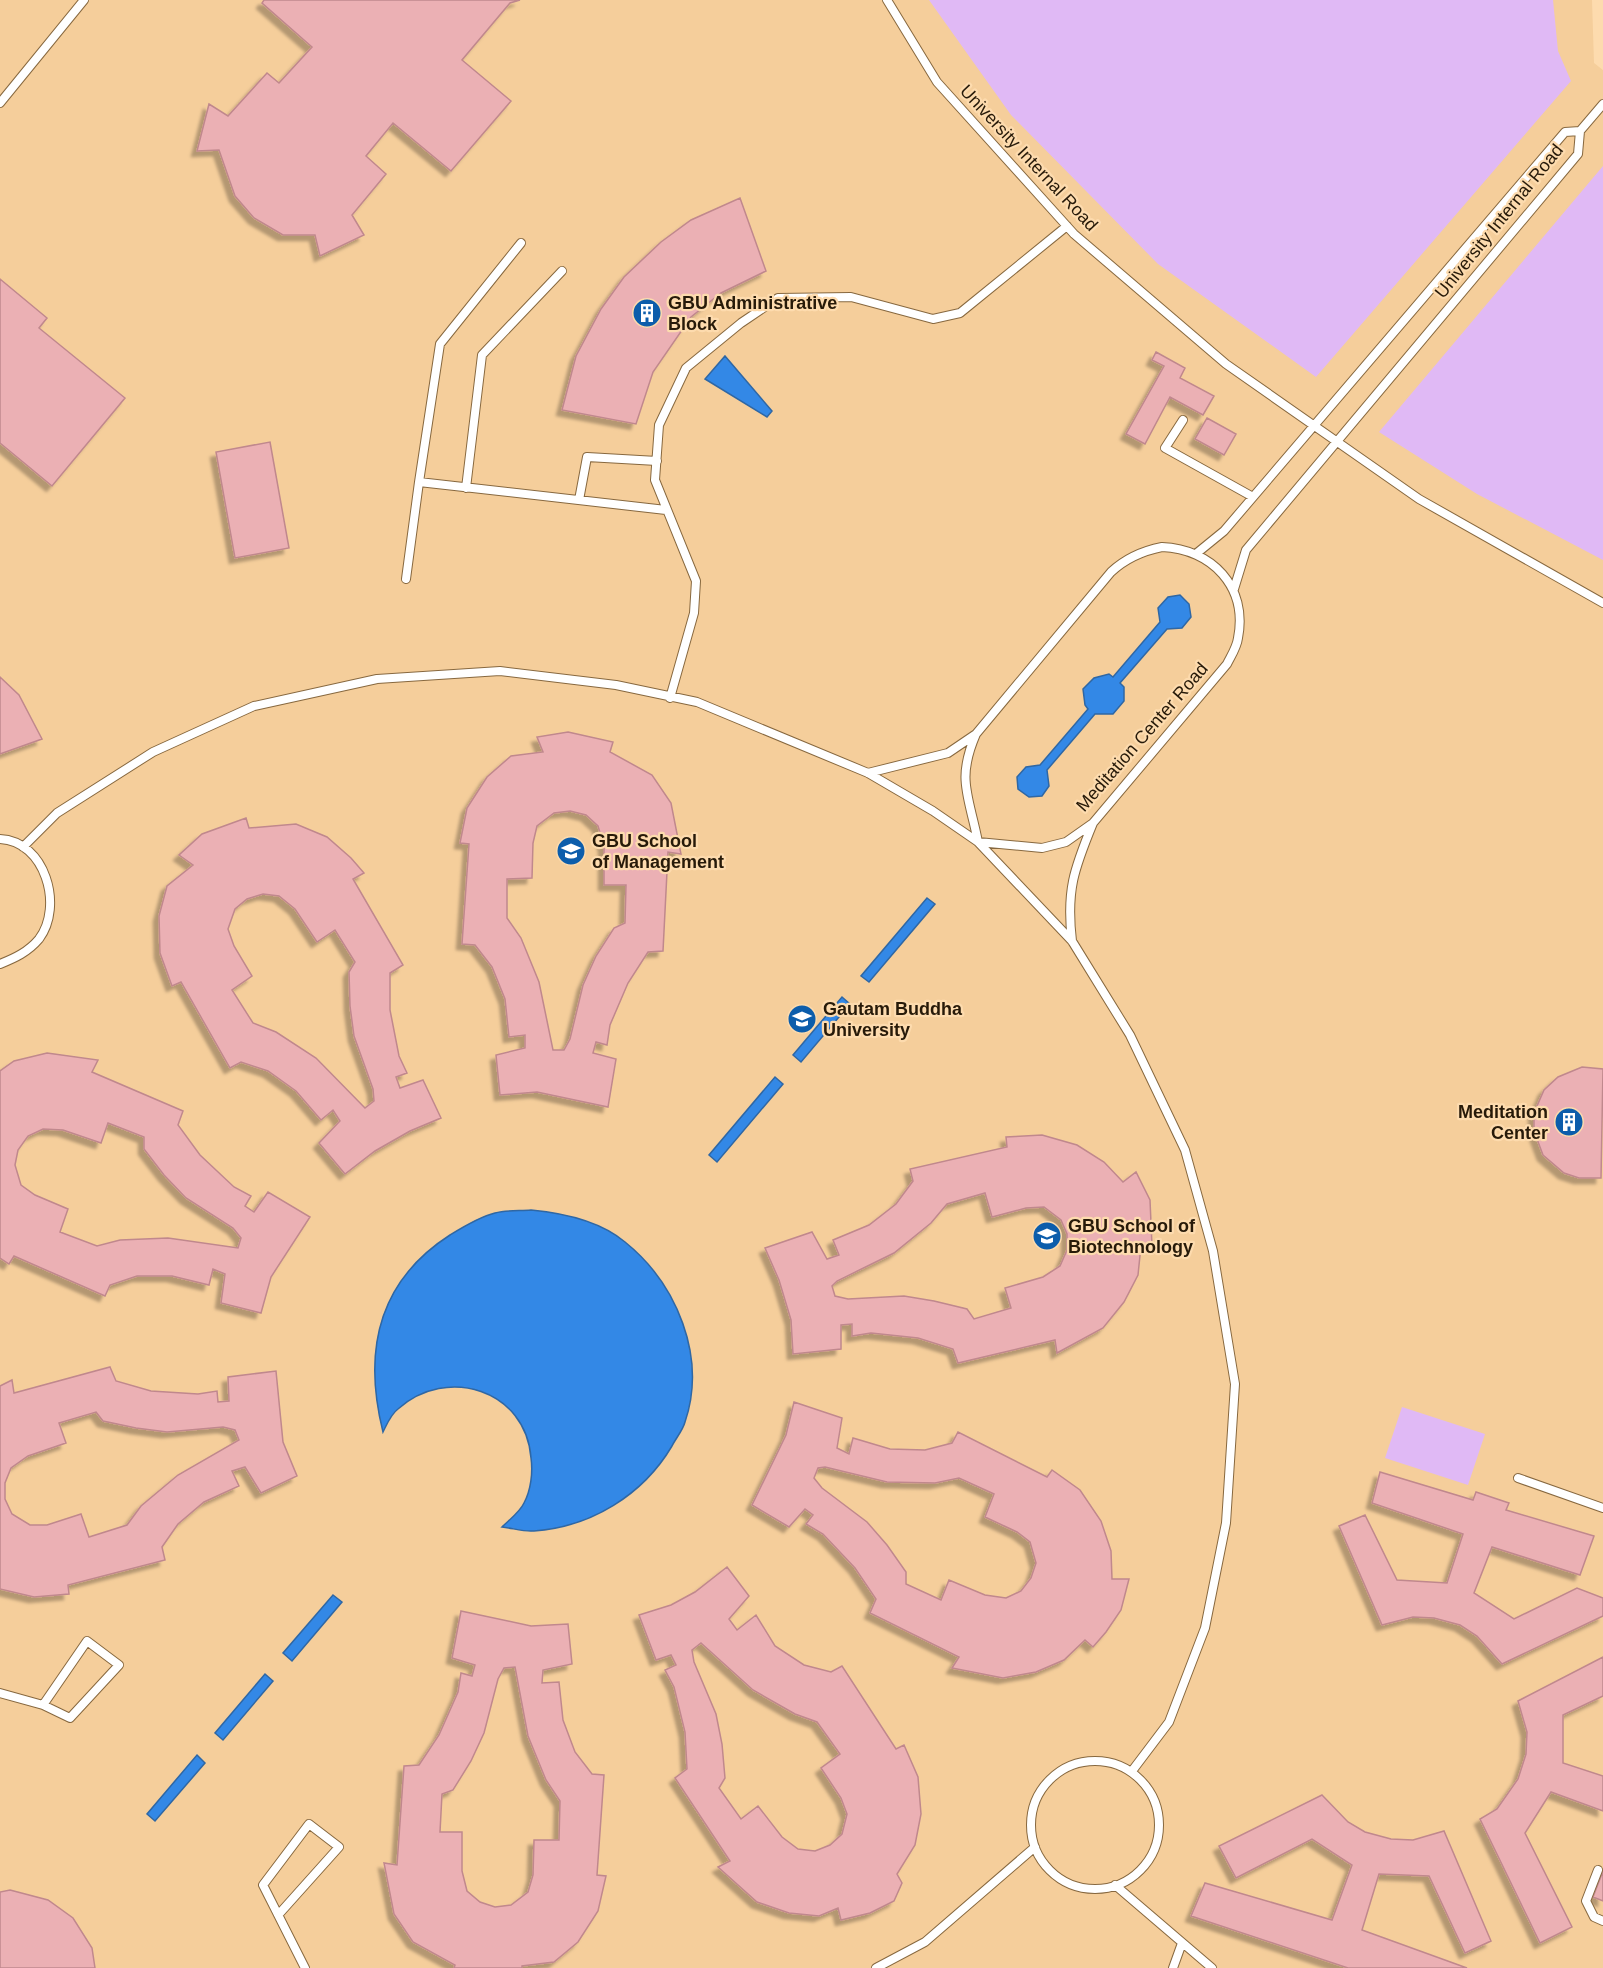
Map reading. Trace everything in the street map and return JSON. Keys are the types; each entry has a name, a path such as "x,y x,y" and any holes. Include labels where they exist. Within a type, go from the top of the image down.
{"lane":[{"path":"0,103 84,0"},
{"name":"University Internal Road","path":"887,0 937,82 1067,226 1226,364 1419,499 1603,603"},
{"path":"1580,131 1603,104"},
{"name":"University Internal Road","path":"1197,554 1224,531 1565,132 1580,131 1578,154 1246,550 1234,589"},
{"path":"670,698 694,613 696,581 655,480 659,425 686,368 741,323 778,298 851,297 933,319 960,313 1067,226"},
{"path":"406,579 440,344 521,243"},
{"path":"466,488 482,355 562,272"},
{"path":"1184,420 1165,447 1253,497"},
{"path":"579,500 587,457 657,461"},
{"path":"419,482 666,510"},
{"path":"868,772 948,753 976,734 1122,562 1145,550 1162,547 1197,554"},
{"name":"Meditation Center Road","path":"978,842 1042,848 1066,842 1093,823 1227,664 1238,640 1240,616 1234,589 1215,565 1197,554"},
{"path":"23,847 57,813 153,752 254,706 377,679 500,671 616,686 697,702 868,772 933,811 978,842 1072,941 1130,1035 1185,1150 1213,1251 1235,1384 1226,1523 1205,1628 1169,1722 1132,1771"},
{"path":"976,734 965,758 963,779 978,842"},
{"path":"1072,941 1068,909 1073,870 1093,823"},
{"path":"0,839 23,847 39,862 50,889 50,916 40,938 22,955 0,964"},
{"path":"1518,1478 1603,1508"},
{"path":"0,1693 43,1705 70,1718 119,1665 87,1641 43,1705"},
{"path":"1083,1761 1114,1762 1132,1771 1148,1786 1159,1813 1158,1840 1148,1861 1131,1879 1107,1888 1084,1889 1058,1878 1042,1864 1035,1847 1030,1836 1031,1811 1041,1788 1056,1772 1083,1761"},
{"path":"279,1914 339,1847 309,1824 263,1886 305,1968"},
{"path":"876,1968 926,1942 1035,1847"},
{"path":"1598,1870 1586,1901 1594,1917 1603,1921"},
{"path":"1115,1885 1212,1968"},
{"path":"1173,1968 1182,1943"}],"shaded area":[{"name":"Gautam Buddha University","path":"0,0 1592,0 1594,63 1603,70 1603,1968 0,1968"},
{"path":"929,0 1553,0 1558,51 1571,81 1316,377 1158,264 1011,115"},
{"path":"1603,166 1603,560 1477,494 1379,432"},
{"path":"1402,1407 1485,1434 1468,1485 1385,1458"}],"water":[{"path":"725,356 772,411 767,417 705,379"},
{"path":"1180,595 1189,604 1191,617 1182,628 1167,629 1120,683 1124,687 1124,701 1113,714 1095,714 1047,770 1049,786 1042,796 1029,797 1018,789 1017,777 1026,767 1040,765 1088,709 1085,705 1083,689 1094,678 1109,674 1113,677 1160,622 1158,608 1168,597"},
{"path":"927,898 935,904 869,982 861,976"},
{"path":"842,997 850,1004 801,1062 793,1055"},
{"path":"775,1077 783,1084 717,1162 709,1155"},
{"path":"531,1210 556,1213 593,1223 625,1242 643,1259 673,1300 683,1323 692,1372 691,1397 684,1425 660,1464 646,1479 614,1505 595,1515 576,1523 530,1531 502,1527 522,1506 531,1481 531,1458 526,1435 515,1415 500,1401 481,1392 460,1387 439,1389 418,1396 398,1409 391,1416 383,1432 377,1402 375,1374 376,1347 391,1297 406,1274 425,1254 450,1235 483,1217 499,1212"},
{"path":"333,1595 342,1602 292,1661 283,1653"},
{"path":"265,1674 273,1681 223,1740 215,1733"},
{"path":"197,1755 205,1763 155,1821 147,1814"}],"building":[{"path":"264,0 520,0 510,3 462,60 511,101 451,171 393,123 366,156 386,174 352,215 364,235 320,256 315,235 283,235 254,218 235,196 219,150 197,151 209,104 228,116 267,73 279,83 312,47 262,3"},
{"name":"GBU Administrative Block","path":"740,198 766,271 721,293 691,317 653,372 636,424 562,410 576,356 601,309 624,277 661,242 691,220"},
{"path":"0,279 47,318 39,328 125,398 52,486 0,443"},
{"path":"1156,352 1185,368 1180,378 1214,396 1203,415 1170,397 1145,444 1126,434 1164,366 1152,360"},
{"path":"1207,418 1236,434 1224,455 1195,439"},
{"path":"270,442 289,548 235,558 216,452"},
{"path":"0,677 19,695 42,739 0,754"},
{"path":"568,732 613,742 610,752 652,775 671,803 681,854 668,852 663,951 648,952 628,983 610,1025 607,1045 596,1042 593,1053 616,1059 608,1107 537,1092 500,1095 496,1055 525,1048 525,1035 509,1037 505,999 492,967 475,945 462,944 469,844 460,843 467,808 487,777 511,756 543,752 537,737","holes":["570,811 586,815 598,826 604,846 604,885 626,885 625,923 614,928 596,956 583,985 570,1039 564,1050 553,1050 539,982 521,938 507,918 507,879 532,878 533,843 537,826 554,813"]},
{"path":"246,818 249,828 296,824 327,837 364,873 353,879 403,965 390,973 390,1010 399,1056 407,1073 396,1077 400,1088 423,1080 441,1118 410,1131 375,1151 345,1174 319,1143 340,1121 333,1110 321,1120 296,1091 268,1071 241,1062 230,1068 181,982 172,986 160,953 159,916 167,886 193,865 179,855 202,834","holes":["263,894 279,896 295,909 317,942 335,930 355,962 349,972 354,1036 373,1089 374,1101 365,1108 316,1058 276,1032 253,1023 232,990 252,976 234,946 228,929 235,909 247,899"]},
{"path":"47,1053 98,1060 92,1072 183,1111 178,1125 200,1155 234,1187 251,1196 245,1206 254,1212 268,1192 310,1217 271,1277 261,1313 221,1303 225,1274 213,1269 209,1285 172,1276 137,1276 110,1285 105,1296 14,1256 9,1264 0,1258 0,1071 14,1061","holes":["108,1123 144,1137 144,1149 164,1175 186,1198 233,1228 241,1238 238,1248 168,1238 120,1240 97,1246 60,1232 68,1209 35,1195 21,1185 15,1165 18,1150 28,1136 43,1129 63,1130 101,1143"]},
{"name":"Meditation Center","path":"1582,1067 1603,1069 1601,1178 1579,1178 1564,1173 1543,1155 1534,1131 1534,1113 1544,1090 1558,1077"},
{"path":"1042,1135 1077,1145 1104,1162 1123,1182 1136,1172 1150,1200 1152,1246 1141,1246 1138,1275 1124,1302 1103,1328 1057,1353 1055,1340 958,1363 953,1349 918,1338 871,1333 852,1336 852,1324 841,1325 841,1349 793,1354 791,1320 779,1280 765,1248 812,1232 827,1259 839,1255 833,1240 869,1225 896,1204 913,1181 910,1169 1007,1147 1006,1137","holes":["985,1193 992,1217 1026,1208 1044,1207 1061,1220 1067,1234 1067,1250 1060,1266 1043,1277 1005,1288 1011,1308 974,1319 967,1309 904,1296 848,1299 835,1296 832,1286 837,1281 894,1253 931,1223 947,1204"]},
{"path":"110,1367 116,1381 151,1391 198,1394 217,1391 218,1402 229,1401 228,1377 276,1371 283,1442 297,1476 261,1493 245,1467 232,1471 239,1486 204,1502 178,1524 162,1547 165,1560 68,1585 69,1594 34,1597 0,1589 0,1386 12,1380 14,1393","holes":["96,1412 103,1421 167,1432 223,1427 235,1430 239,1440 178,1475 141,1506 127,1525 89,1537 81,1514 47,1525 30,1525 12,1514 5,1499 5,1483 11,1468 28,1456 66,1443 59,1423"]},
{"path":"794,1402 842,1418 837,1448 849,1454 853,1438 890,1449 925,1450 952,1443 958,1432 1047,1477 1052,1470 1080,1490 1101,1521 1111,1551 1112,1579 1129,1579 1121,1610 1093,1647 1085,1640 1064,1660 1036,1672 1003,1678 952,1668 959,1657 870,1613 876,1599 855,1568 823,1534 806,1524 813,1515 805,1509 789,1527 752,1505 786,1435","holes":["825,1467 887,1482 935,1483 959,1478 994,1494 985,1517 1017,1532 1030,1542 1036,1563 1031,1578 1021,1591 1006,1598 985,1595 949,1580 941,1600 906,1584 906,1572 887,1545 867,1522 822,1488 814,1478 818,1468"]},
{"path":"1380,1472 1473,1500 1476,1492 1509,1503 1506,1510 1594,1536 1580,1575 1492,1547 1474,1593 1514,1619 1577,1588 1603,1598 1603,1616 1502,1664 1477,1636 1460,1625 1434,1618 1413,1617 1382,1625 1339,1526 1365,1515 1397,1580 1447,1583 1463,1534 1372,1503"},
{"path":"727,1567 749,1596 729,1619 737,1630 756,1615 775,1646 804,1665 831,1672 842,1666 896,1749 904,1745 918,1777 921,1814 915,1845 897,1874 902,1883 894,1901 870,1913 841,1920 838,1908 819,1916 789,1913 757,1902 718,1867 730,1861 675,1778 687,1769 685,1732 674,1687 665,1670 676,1665 671,1655 656,1660 639,1615 671,1605 695,1592","holes":["701,1643 753,1690 795,1714 817,1722 840,1754 821,1768 841,1798 847,1814 842,1834 830,1845 815,1851 798,1849 782,1837 758,1806 741,1819 719,1788 725,1778 722,1744 716,1714 694,1662 692,1650"]},
{"path":"461,1611 531,1626 568,1624 572,1664 543,1670 542,1683 559,1682 563,1720 575,1752 592,1774 604,1775 597,1875 606,1876 598,1911 578,1942 554,1962 522,1966 522,1968 454,1968 455,1965 413,1942 394,1914 384,1863 397,1865 404,1766 419,1765 439,1735 458,1692 461,1673 472,1676 475,1665 452,1658","holes":["515,1667 528,1736 546,1780 560,1801 559,1840 534,1840 533,1875 528,1892 511,1905 495,1907 480,1902 467,1891 462,1871 462,1832 440,1832 442,1794 453,1790 471,1761 484,1733 498,1679 504,1668"]},
{"path":"1603,1657 1603,1696 1563,1715 1563,1763 1603,1776 1603,1811 1551,1792 1525,1833 1572,1927 1540,1943 1480,1819 1497,1809 1518,1779 1526,1754 1527,1732 1518,1701"},
{"path":"1322,1795 1348,1822 1365,1832 1391,1839 1413,1840 1444,1831 1491,1941 1465,1953 1429,1876 1379,1874 1362,1930 1467,1968 1348,1968 1191,1916 1205,1883 1332,1920 1352,1865 1312,1839 1236,1878 1219,1846"},
{"path":"1603,1871 1603,1901 1593,1897"},
{"path":"10,1890 48,1900 73,1918 92,1948 95,1968 0,1968 0,1892"}],"place":[{"name":"GBU Administrative Block","path":"647,313"},
{"name":"GBU School of Management","path":"571,851"},
{"name":"Gautam Buddha University","path":"802,1019"},
{"name":"Meditation Center","path":"1569,1122"},
{"name":"GBU School of Biotechnology","path":"1047,1236"}]}
